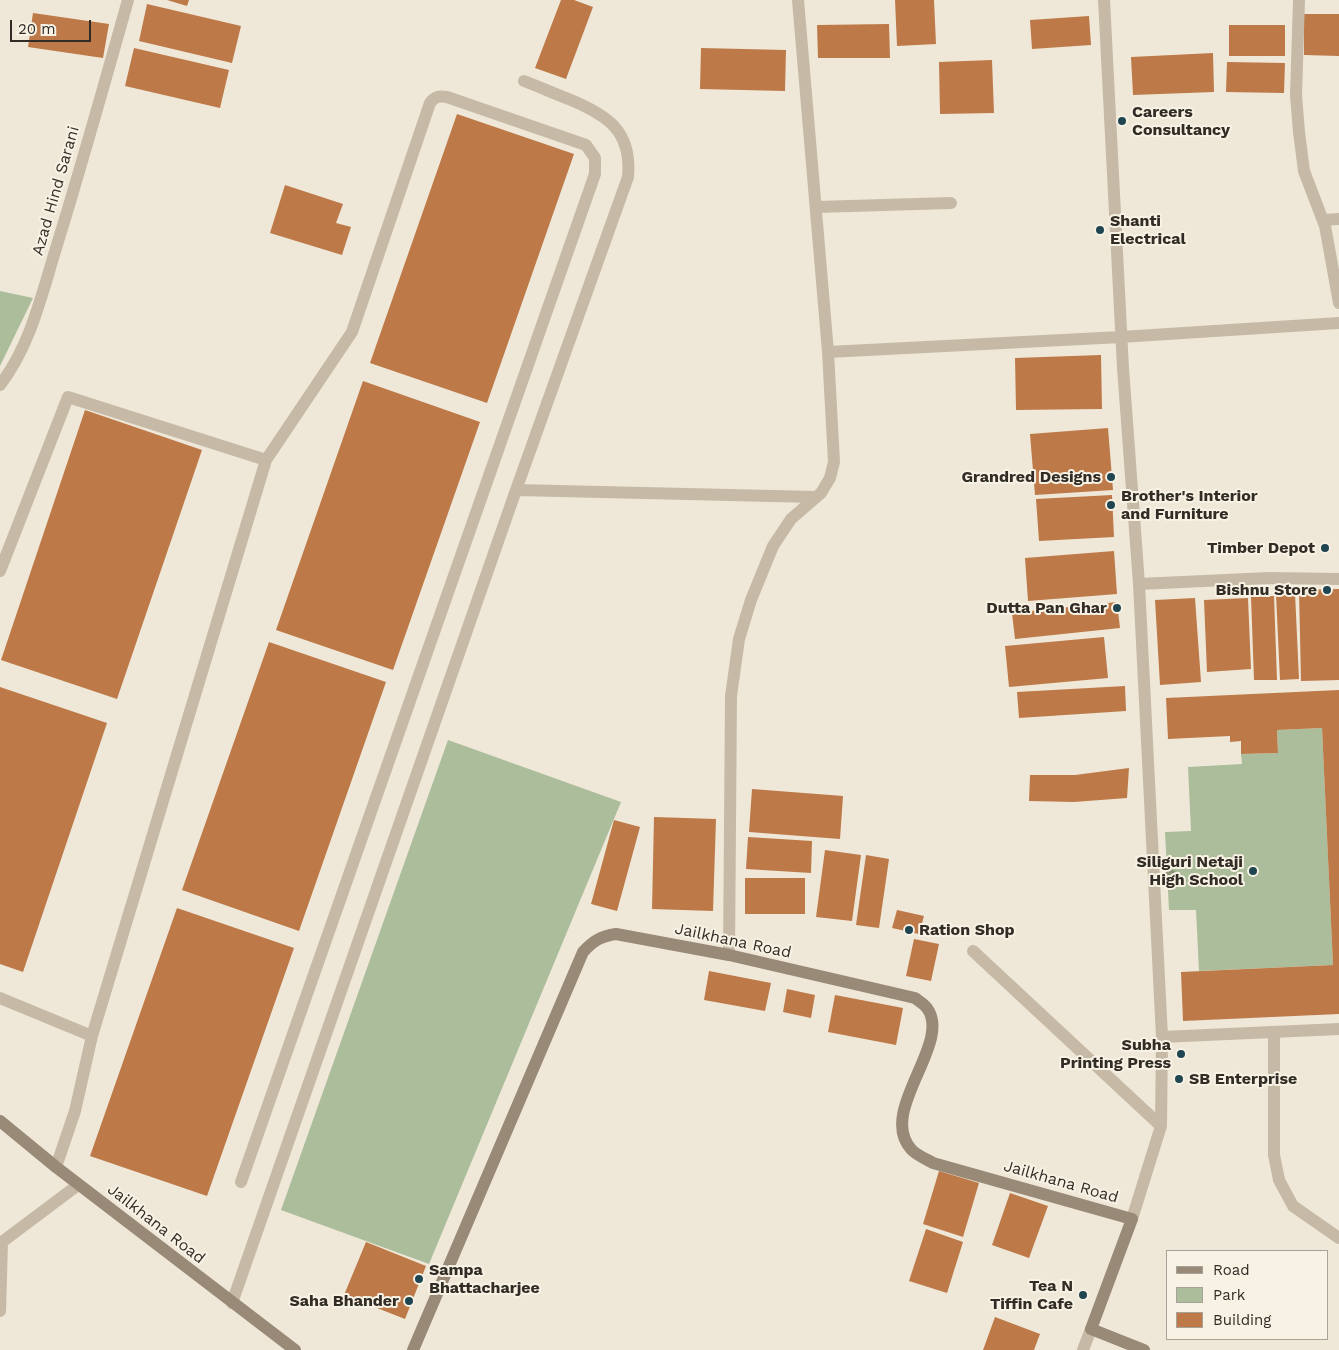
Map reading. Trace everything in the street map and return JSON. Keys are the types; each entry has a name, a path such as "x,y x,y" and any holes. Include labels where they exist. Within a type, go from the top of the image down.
{"street":[{"name":"Azad Hind Sarani","path":"0,385 7,376 31,330 128,0"},
{"path":"729,956 730,696 739,639 751,600 773,546 791,519 821,493 830,478 834,462 828,352 798,0"},
{"path":"1084,1350 1132,1220 1161,1126 1162,1036 1139,584 1121,337 1104,0"},
{"path":"1298,0 1296,95 1304,171 1323,220 1339,303"},
{"path":"232,1303 516,490 628,177 629,162 627,148 622,137 608,119 587,107 524,81"},
{"path":"56,1167 75,1111 92,1036 266,460 352,332 433,98 442,96 453,98 579,142 590,149 595,158 595,174 240,1182"},
{"path":"816,207 951,203"},
{"path":"1323,220 1339,219"},
{"path":"828,352 1121,337 1339,323"},
{"path":"0,571 68,397 266,460"},
{"path":"516,490 816,497"},
{"path":"1139,584 1269,578 1339,579"},
{"name":"Jailkhana Road","path":"413,1350 583,952 597,939 605,935 616,934 729,956 915,998 927,1008 931,1018 932,1030 930,1043 902,1114 901,1128 904,1139 911,1149 933,1163 1132,1220"},
{"path":"973,951 1161,1126"},
{"path":"0,998 92,1036"},
{"path":"1162,1036 1339,1029"},
{"path":"1274,1032 1274,1155 1279,1180 1293,1206 1339,1238"},
{"name":"Jailkhana Road","path":"0,1121 78,1185 295,1350"},
{"path":"0,1311 2,1242 78,1185"},
{"path":"1091,1329 1144,1350"}],"green space":[{"path":"0,291 33,298 0,366"},
{"path":"1322,728 1333,965 1199,971 1196,910 1169,910 1165,832 1191,831 1188,767 1242,764 1241,754 1278,753 1277,730"},
{"path":"448,740 621,802 429,1264 281,1210"}],"building":[{"path":"167,0 189,0 187,6"},
{"path":"561,0 574,0 593,7 566,79 535,68"},
{"path":"895,0 934,0 936,44 897,46"},
{"path":"147,4 241,26 232,63 139,41"},
{"path":"33,13 109,24 103,58 28,47"},
{"path":"1304,14 1339,14 1339,56 1304,55"},
{"path":"1089,16 1091,45 1032,49 1030,20"},
{"path":"889,24 890,58 818,58 817,25"},
{"path":"1229,25 1285,25 1285,56 1229,56"},
{"path":"134,48 229,70 220,108 125,86"},
{"path":"701,48 786,50 785,91 700,89"},
{"path":"1213,53 1214,92 1133,95 1131,57"},
{"path":"992,60 994,113 940,114 939,62"},
{"path":"1227,62 1285,63 1284,93 1226,92"},
{"path":"457,114 574,154 487,403 370,363"},
{"path":"285,185 343,204 336,223 351,227 342,255 270,233"},
{"path":"1101,355 1102,409 1016,410 1015,358"},
{"path":"363,381 480,422 393,670 276,630"},
{"path":"85,410 202,450 117,699 1,660"},
{"path":"1108,428 1113,490 1035,495 1030,434"},
{"path":"1112,495 1114,537 1039,541 1036,499"},
{"path":"1114,551 1117,594 1028,601 1025,558"},
{"path":"1339,589 1339,680 1301,681 1299,590"},
{"path":"1295,593 1299,679 1280,680 1276,594"},
{"path":"1274,596 1277,680 1254,680 1251,597"},
{"path":"1195,598 1201,682 1160,685 1155,600"},
{"path":"1248,598 1251,669 1207,672 1204,600"},
{"path":"1117,602 1120,628 1015,639 1012,613"},
{"path":"1104,637 1108,678 1009,687 1005,646"},
{"path":"269,642 386,682 299,931 182,890"},
{"path":"1125,686 1126,711 1019,718 1017,692"},
{"path":"0,687 107,723 23,972 0,964"},
{"path":"1339,690 1339,1014 1183,1021 1181,972 1333,965 1322,728 1277,730 1278,753 1241,754 1241,741 1230,742 1230,736 1168,739 1166,698"},
{"path":"1129,768 1127,798 1074,802 1029,801 1030,775 1075,775"},
{"path":"752,789 843,796 840,839 749,832"},
{"path":"654,817 716,819 713,911 652,909"},
{"path":"614,820 640,827 617,911 591,904"},
{"path":"748,837 812,841 811,873 746,869"},
{"path":"825,850 861,855 852,921 816,917"},
{"path":"866,855 889,859 879,928 856,925"},
{"path":"745,878 805,878 805,914 745,914"},
{"path":"177,908 294,948 207,1196 90,1156"},
{"path":"897,910 924,916 919,934 892,928"},
{"path":"914,939 939,944 931,981 906,976"},
{"path":"709,971 771,983 765,1011 704,1000"},
{"path":"787,989 815,995 811,1018 783,1012"},
{"path":"835,995 903,1008 896,1045 828,1032"},
{"path":"939,1171 979,1183 963,1237 923,1224"},
{"path":"1010,1193 1048,1206 1029,1258 992,1245"},
{"path":"926,1229 963,1242 947,1293 909,1281"},
{"path":"366,1242 426,1266 405,1319 344,1295"},
{"path":"995,1317 1040,1334 1034,1350 983,1350"}],"place":[{"name":"Careers Consultancy","path":"1122,121"},
{"name":"Shanti Electrical","path":"1100,230"},
{"name":"Grandred Designs","path":"1111,477"},
{"name":"Brother's Interior and Furniture","path":"1111,505"},
{"name":"Timber Depot","path":"1325,548"},
{"name":"Bishnu Store","path":"1327,590"},
{"name":"Dutta Pan Ghar","path":"1117,608"},
{"name":"Siliguri Netaji High School","path":"1253,871"},
{"name":"Ration Shop","path":"909,930"},
{"name":"Subha Printing Press","path":"1181,1054"},
{"name":"SB Enterprise","path":"1179,1079"},
{"name":"Sampa Bhattacharjee","path":"419,1279"},
{"name":"Tea N Tiffin Cafe","path":"1083,1295"},
{"name":"Saha Bhander","path":"409,1301"}]}
